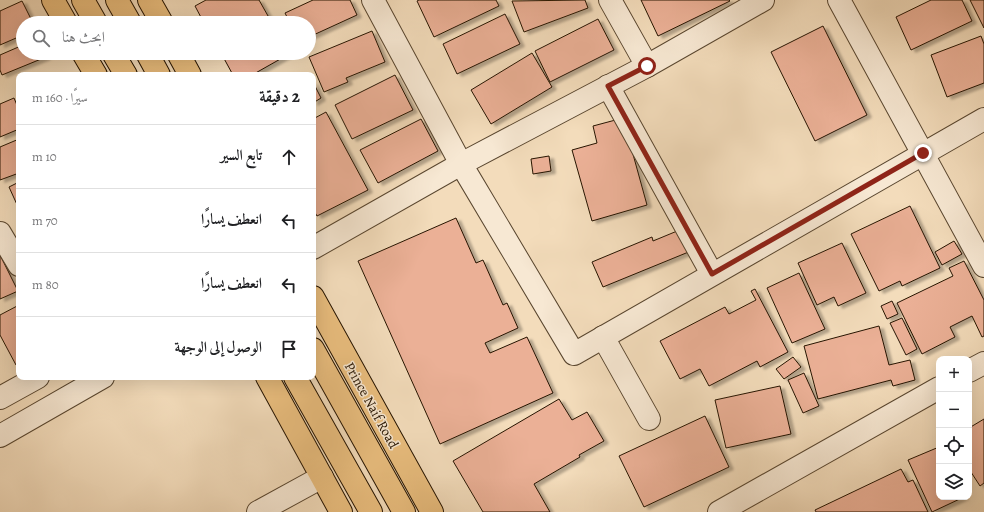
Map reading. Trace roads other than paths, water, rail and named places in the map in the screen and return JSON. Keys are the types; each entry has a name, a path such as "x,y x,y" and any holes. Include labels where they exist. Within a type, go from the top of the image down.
{"main road":[{"path":"53,0 62,16"},
{"path":"83,0 92,16"},
{"path":"117,0 126,16"},
{"path":"149,0 158,16"},
{"path":"88,60 94,72"},
{"path":"117,60 124,72"},
{"path":"151,60 157,72"},
{"path":"182,60 188,72"},
{"name":"Prince Naif Road","path":"316,303 432,512"},
{"name":"Prince Naif Road","path":"316,354 404,512"},
{"path":"269,380 322,476 339,511"},
{"path":"297,380 371,512"}],"street":[{"path":"373,0 461,164 574,354 984,119"},
{"path":"610,0 647,66"},
{"path":"316,246 461,164 647,66 763,0"},
{"path":"839,0 984,266"},
{"path":"608,86 712,274"},
{"path":"0,233 16,260"},
{"path":"603,337 649,419"},
{"path":"972,369 984,363"},
{"path":"0,398 33,380"},
{"path":"0,436 98,380"},
{"path":"719,512 936,390"},
{"path":"258,512 322,476"}]}
